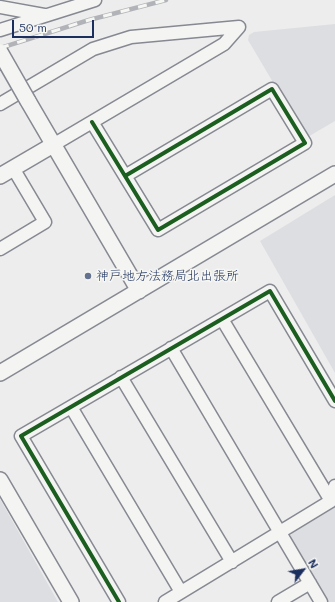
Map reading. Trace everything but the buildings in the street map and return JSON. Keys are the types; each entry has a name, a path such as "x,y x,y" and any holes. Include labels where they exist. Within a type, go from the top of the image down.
{"street":[{"path":"0,30 94,0"},
{"path":"0,6 46,15"},
{"path":"0,104 93,50 131,37 239,27 224,44 6,172 45,222 0,249"},
{"path":"0,52 139,291"},
{"path":"92,122 125,176 158,230 305,143 272,89 125,176"},
{"path":"0,373 335,174"},
{"path":"119,602 21,436 270,291 335,401"},
{"path":"222,319 331,501"},
{"path":"171,348 321,602"},
{"path":"121,377 232,562"},
{"path":"71,407 181,592"},
{"path":"0,480 71,602"},
{"path":"164,602 281,533 331,501 335,486"},
{"path":"278,602 310,583"}],"shaded area":[{"path":"335,24 335,121 306,138 248,40 249,35 254,32"},
{"path":"335,195 335,373 260,241"},
{"path":"0,499 58,602 0,602"},
{"path":"335,505 335,602 328,602 290,540 292,531"}],"railway":[{"path":"0,48 89,20 166,0"}],"cycle path":[{"path":"92,122 158,230 305,143 272,89 125,176"},
{"path":"119,602 21,436 270,291 335,401"}],"place":[{"name":"神戸地方法務局北出張所","path":"88,276"}]}
